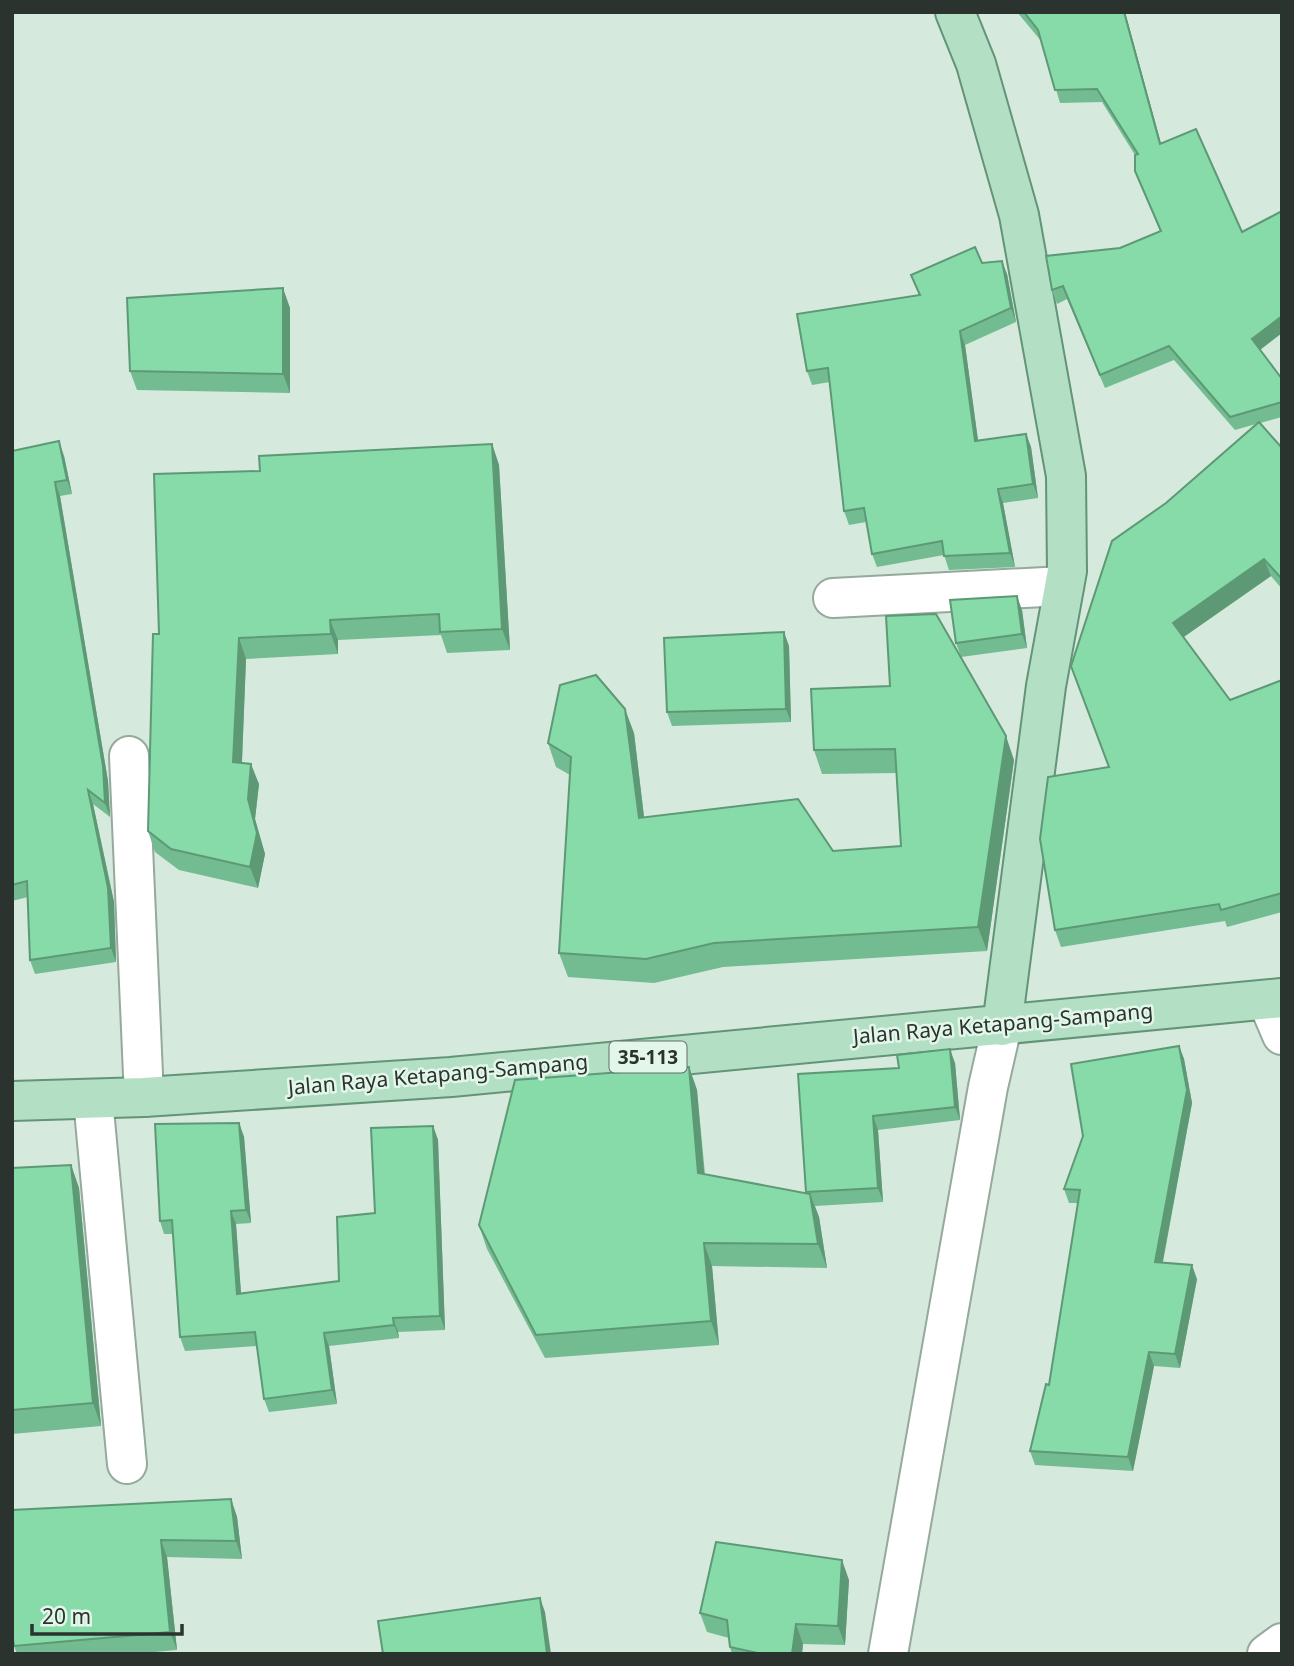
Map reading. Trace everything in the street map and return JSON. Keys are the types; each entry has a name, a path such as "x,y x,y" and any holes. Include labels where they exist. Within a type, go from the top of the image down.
{"main road":[{"path":"956,12 976,64 1018,215 1066,476 1064,586 1046,686 1002,1026"},
{"name":"Jalan Raya Ketapang-Sampang","path":"12,1101 144,1097 451,1077 881,1034 1002,1026 1274,999"}],"street":[{"path":"833,598 1064,586"},
{"path":"129,756 144,1097"},
{"path":"1274,999 1282,1035"},
{"path":"888,1654 988,1087 1002,1026"},
{"path":"93,1099 127,1464"},
{"path":"1267,1654 1282,1643"}],"building":[{"path":"1024,12 1124,12 1160,144 1196,129 1242,232 1282,211 1282,316 1252,339 1282,379 1282,402 1230,417 1169,346 1100,375 1063,286 1052,290 1046,256 1120,248 1161,231 1135,171 1135,155 1138,154 1097,89 1055,90 1038,30"},
{"path":"975,247 982,263 1002,261 1011,308 960,331 975,441 1026,434 1033,484 998,489 1010,553 944,556 942,541 872,554 864,508 844,511 828,368 807,371 797,314 920,295 911,275"},
{"path":"283,288 283,374 130,371 127,298"},
{"path":"1259,422 1282,448 1282,579 1264,559 1173,623 1230,700 1282,680 1282,893 1221,910 1219,904 1055,930 1040,839 1048,777 1109,767 1071,666 1112,541 1166,503"},
{"path":"59,441 67,480 55,482 103,766 105,803 88,790 108,888 111,948 30,960 27,881 12,885 12,451"},
{"path":"492,444 502,629 440,632 439,614 330,620 331,634 239,638 233,762 251,764 248,799 257,833 250,867 171,849 148,831 153,634 159,634 154,474 260,471 259,456"},
{"path":"1017,596 1022,634 956,643 950,600"},
{"path":"936,614 1006,736 978,927 714,943 646,959 559,953 571,757 548,743 560,685 596,675 625,709 639,818 798,799 833,851 901,846 895,749 814,750 811,689 890,686 886,616"},
{"path":"784,632 786,709 667,712 664,638"},
{"path":"1179,1046 1187,1090 1155,1262 1192,1265 1175,1354 1149,1352 1128,1457 1030,1451 1046,1384 1049,1385 1080,1190 1064,1189 1083,1136 1071,1064"},
{"path":"950,1049 955,1107 873,1116 878,1188 806,1192 798,1074 899,1068 897,1055"},
{"path":"689,1067 698,1173 810,1194 818,1244 704,1243 711,1321 536,1335 479,1225 515,1080"},
{"path":"239,1123 246,1210 231,1211 237,1294 339,1281 337,1217 375,1213 371,1128 433,1126 440,1316 393,1318 394,1325 324,1333 332,1390 264,1399 255,1332 180,1337 172,1220 160,1221 155,1124"},
{"path":"71,1165 93,1403 12,1410 12,1168"},
{"path":"231,1499 236,1541 161,1540 170,1632 14,1646 12,1510"},
{"path":"716,1542 842,1560 838,1626 796,1624 792,1654 762,1654 730,1647 727,1620 700,1613"},
{"path":"540,1598 547,1654 383,1654 378,1621"}]}
